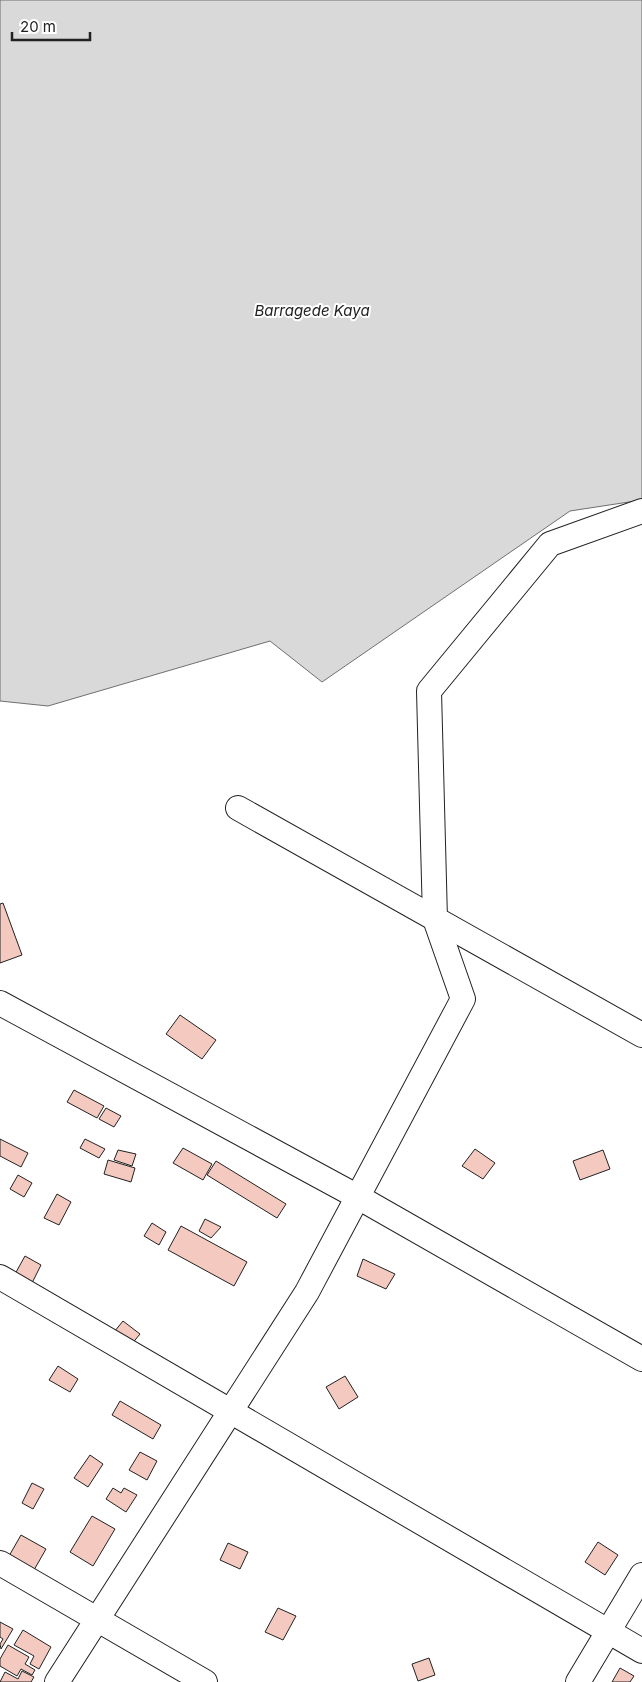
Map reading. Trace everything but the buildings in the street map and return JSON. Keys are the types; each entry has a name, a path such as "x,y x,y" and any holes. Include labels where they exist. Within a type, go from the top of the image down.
{"street":[{"path":"57,1682 307,1292 463,1000 435,919 429,691 550,544 642,510"},
{"path":"238,808 642,1035"},
{"path":"0,1003 358,1197 642,1359"},
{"path":"0,1277 642,1651"},
{"path":"0,1563 205,1682"},
{"path":"578,1682 642,1575"}],"water":[{"name":"Barragede Kaya","path":"0,0 642,0 642,500 570,511 322,682 270,641 48,706 0,701"}]}
